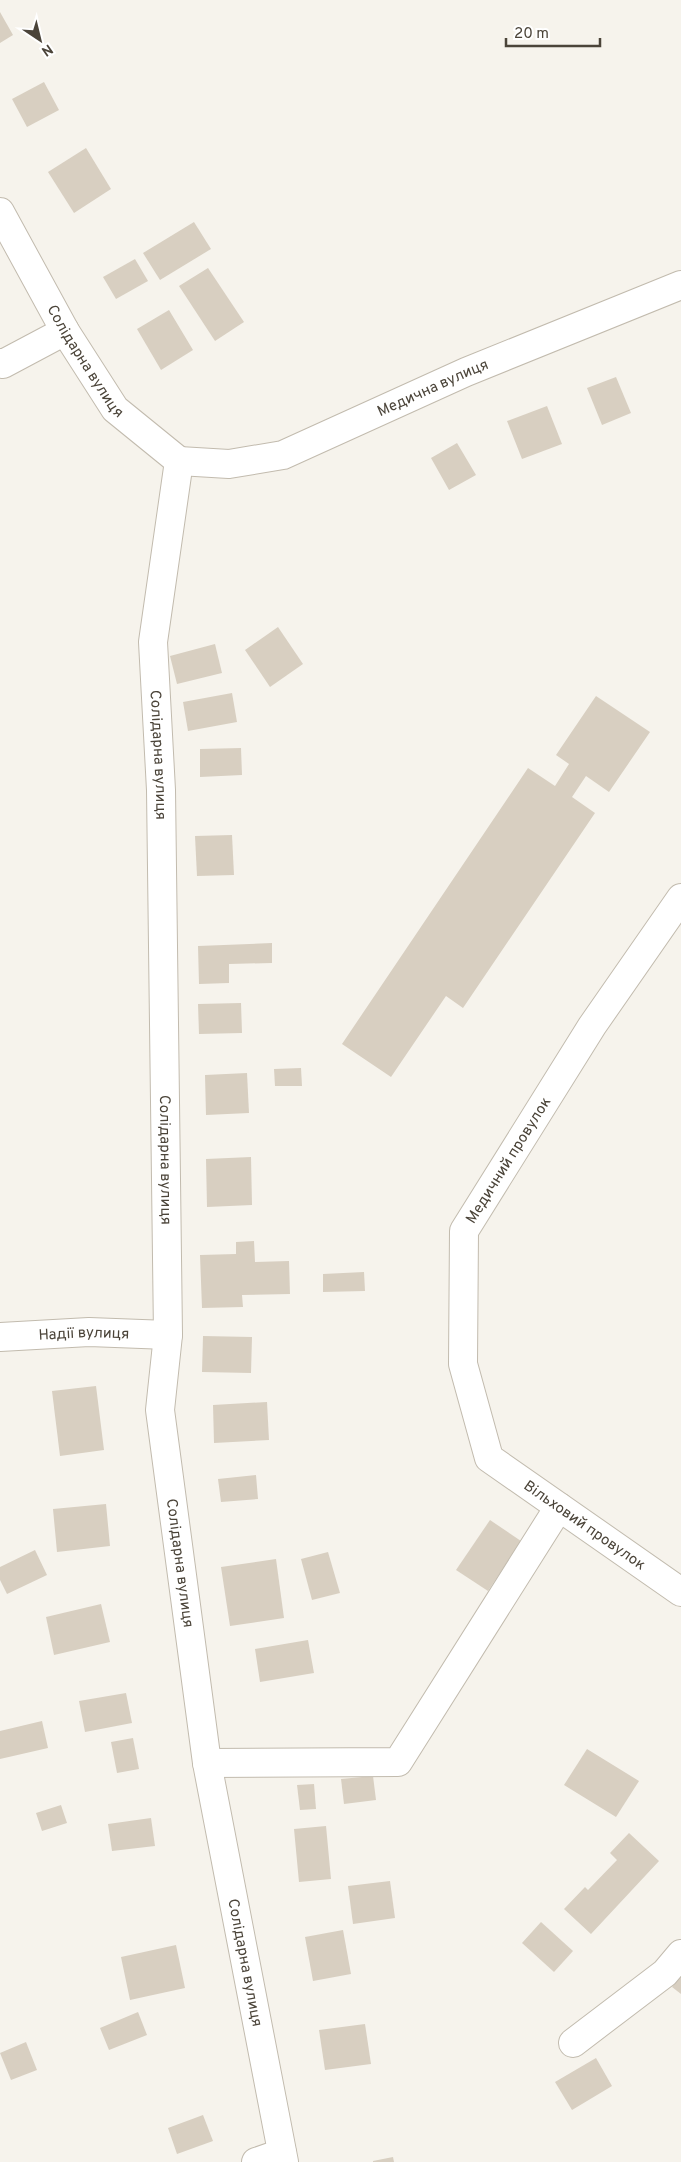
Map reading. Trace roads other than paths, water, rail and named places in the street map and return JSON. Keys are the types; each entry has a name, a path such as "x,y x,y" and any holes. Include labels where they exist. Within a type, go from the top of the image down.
{"street":[{"name":"Солідарна вулиця","path":"0,212 65,331 115,409 179,461 153,642 161,790 168,1335 160,1410 208,1764 283,2157"},
{"name":"Медична вулиця","path":"179,461 229,464 284,455 466,372 681,285"},
{"path":"0,363 3,364 65,331"},
{"name":"Медичний провулок","path":"489,1458 463,1364 464,1231 592,1026 681,898"},
{"name":"Надії вулиця","path":"0,1337 89,1332 168,1335"},
{"name":"Вільховий провулок","path":"489,1458 681,1592"},
{"path":"208,1764 398,1762 559,1507"},
{"path":"572,2043 665,1973 681,1954"},
{"path":"256,2162 283,2157"}]}
